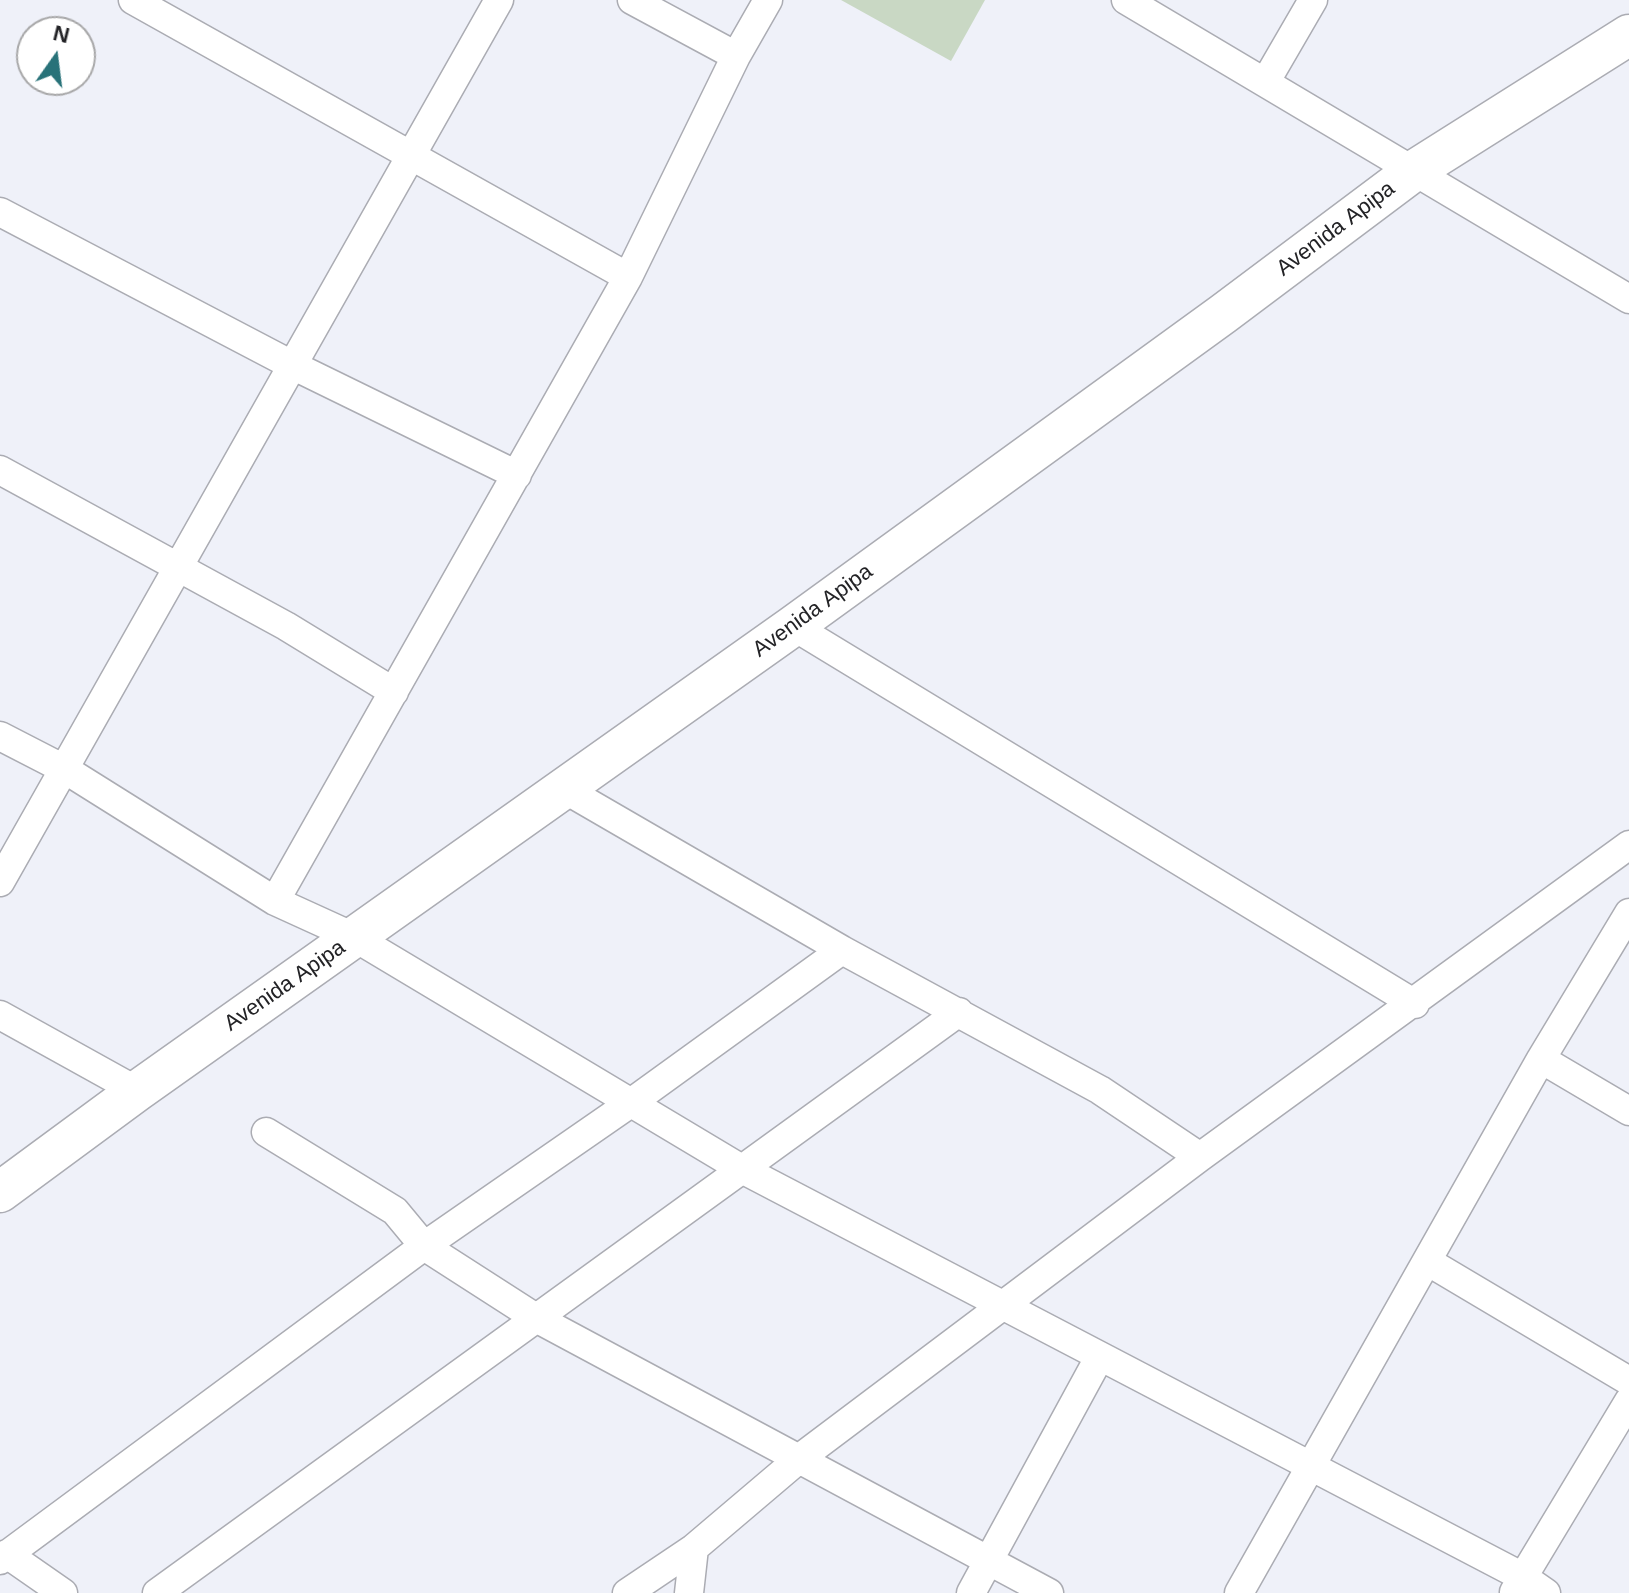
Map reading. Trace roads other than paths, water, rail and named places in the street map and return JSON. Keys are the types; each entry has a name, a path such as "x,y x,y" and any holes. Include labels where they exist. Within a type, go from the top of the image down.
{"street":[{"path":"133,0 628,277"},
{"path":"0,882 66,770 290,364 499,0"},
{"path":"632,0 736,56"},
{"path":"275,901 628,277 736,56 768,0"},
{"path":"1126,0 1629,299"},
{"path":"1266,81 1313,0"},
{"name":"Avenida Apipa","path":"0,1192 137,1091 566,790 1223,314 1415,170 1629,35"},
{"path":"0,212 290,364 517,475"},
{"path":"0,470 179,566 394,692"},
{"path":"793,626 1415,1004"},
{"path":"0,736 66,770 275,901 354,937 740,1168 1312,1465 1528,1588 1629,1401"},
{"path":"566,790 842,950 1100,1090 1200,1157"},
{"path":"627,1593 694,1548 800,1458 1200,1157 1415,1004 1629,845"},
{"path":"1239,1593 1541,1059 1629,913"},
{"path":"63,1593 4,1557 424,1246 632,1102 842,950"},
{"path":"157,1593 959,1012"},
{"path":"0,1015 137,1091"},
{"path":"1541,1059 1629,1111"},
{"path":"266,1132 395,1211 424,1246 536,1318 1049,1593"},
{"path":"1427,1261 1629,1381"},
{"path":"971,1593 1100,1356"},
{"path":"689,1593 694,1548"}]}
